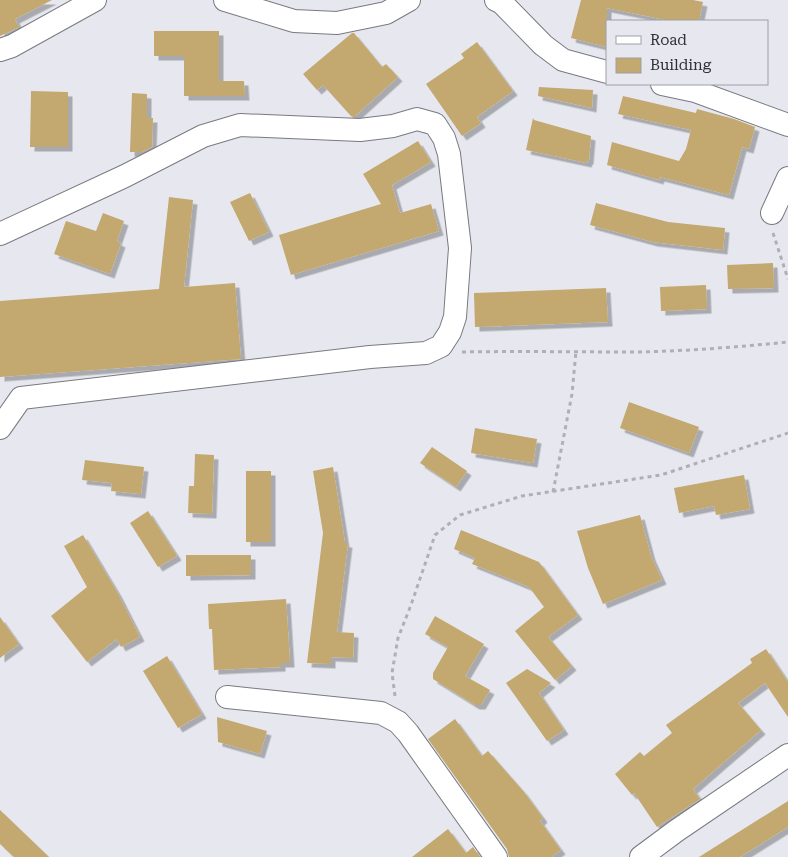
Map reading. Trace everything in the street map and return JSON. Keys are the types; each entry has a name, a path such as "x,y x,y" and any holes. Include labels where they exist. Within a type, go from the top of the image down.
{"street":[{"path":"0,50 12,46 95,0"},
{"path":"225,0 294,21 337,23 386,13 409,0"},
{"path":"496,0 502,3 543,45 563,60 606,72"},
{"path":"667,85 695,91 788,125"},
{"path":"0,234 125,176 203,136 240,125 360,130 393,126 417,119 435,124 444,138 449,154 460,248 453,324 441,346 426,353 370,357 21,398 0,428"},
{"path":"772,212 788,178"},
{"path":"227,697 381,713 398,722 408,733 496,857"},
{"path":"641,857 788,755"}],"path":[{"path":"772,212 773,236 788,280"},
{"path":"426,353 637,352 788,342"},
{"path":"553,492 572,394 576,351"},
{"path":"398,722 392,673 398,638 411,606 435,534 460,515 522,496 661,475 788,433"}],"building":[{"path":"0,0 52,0 15,19 19,27 0,36"},
{"path":"581,0 693,0 703,2 699,20 666,20 607,8 606,47 571,38"},
{"path":"154,31 219,31 219,81 244,81 245,96 184,96 184,56 154,56"},
{"path":"352,33 382,67 386,64 398,77 354,117 323,85 317,90 303,74"},
{"path":"477,42 513,91 477,117 481,123 462,136 426,84 464,58 461,54"},
{"path":"539,87 593,90 592,108 538,96"},
{"path":"31,91 68,92 68,147 30,147"},
{"path":"132,93 147,94 147,118 153,118 152,147 142,152 130,152"},
{"path":"623,96 696,113 697,109 755,127 749,149 742,147 729,195 660,177 659,180 607,165 612,142 679,161 686,149 691,130 618,114"},
{"path":"533,118 534,120 591,136 589,160 587,163 526,150"},
{"path":"418,141 431,162 392,185 400,213 431,204 439,231 291,275 279,235 381,204 363,174"},
{"path":"250,193 269,232 249,241 230,202"},
{"path":"169,197 193,200 184,287 235,283 241,359 0,377 0,301 159,289"},
{"path":"596,203 668,222 725,228 723,250 653,242 590,225"},
{"path":"103,213 124,221 117,241 121,243 110,274 54,254 66,221 96,231"},
{"path":"773,263 774,288 728,289 727,265"},
{"path":"706,285 707,309 661,311 660,287"},
{"path":"606,288 608,322 475,327 474,293"},
{"path":"629,402 699,427 689,453 620,428"},
{"path":"475,428 537,439 533,463 471,453"},
{"path":"432,447 467,471 456,487 420,463"},
{"path":"195,454 214,455 212,514 188,513 189,486 194,486"},
{"path":"85,460 144,467 141,494 111,491 112,483 82,480"},
{"path":"333,467 345,543 348,543 337,632 354,633 353,658 331,657 331,664 307,663 323,533 313,471"},
{"path":"246,471 271,471 271,542 246,542"},
{"path":"744,475 750,509 716,515 714,506 679,513 674,488"},
{"path":"148,511 177,556 158,567 130,523"},
{"path":"640,515 651,556 662,580 603,604 588,568 577,531"},
{"path":"461,530 539,562 578,615 548,637 572,666 555,680 515,631 544,607 529,587 472,564 475,558 454,549"},
{"path":"83,535 117,592 140,637 121,647 117,639 87,662 51,616 87,587 64,546"},
{"path":"186,555 251,555 251,575 186,576"},
{"path":"286,599 290,663 281,663 281,667 214,670 212,629 209,629 208,604"},
{"path":"435,616 484,644 465,676 490,690 481,705 475,705 433,679 433,673 448,647 425,634"},
{"path":"0,617 19,644 0,658"},
{"path":"766,649 788,682 788,717 765,683 738,703 761,730 693,789 700,799 657,827 634,793 632,795 615,774 640,752 644,756 672,733 666,725 752,663 750,659"},
{"path":"167,656 202,714 178,728 143,671"},
{"path":"527,669 551,683 539,693 564,730 547,741 506,683"},
{"path":"217,717 267,731 260,754 218,742"},
{"path":"455,719 482,756 488,751 524,792 543,818 540,821 561,850 551,857 509,857 507,849 428,739"},
{"path":"788,801 788,827 740,857 699,857"},
{"path":"0,810 49,857 14,857 0,844"},
{"path":"448,829 466,853 473,847 480,857 412,857"}]}
